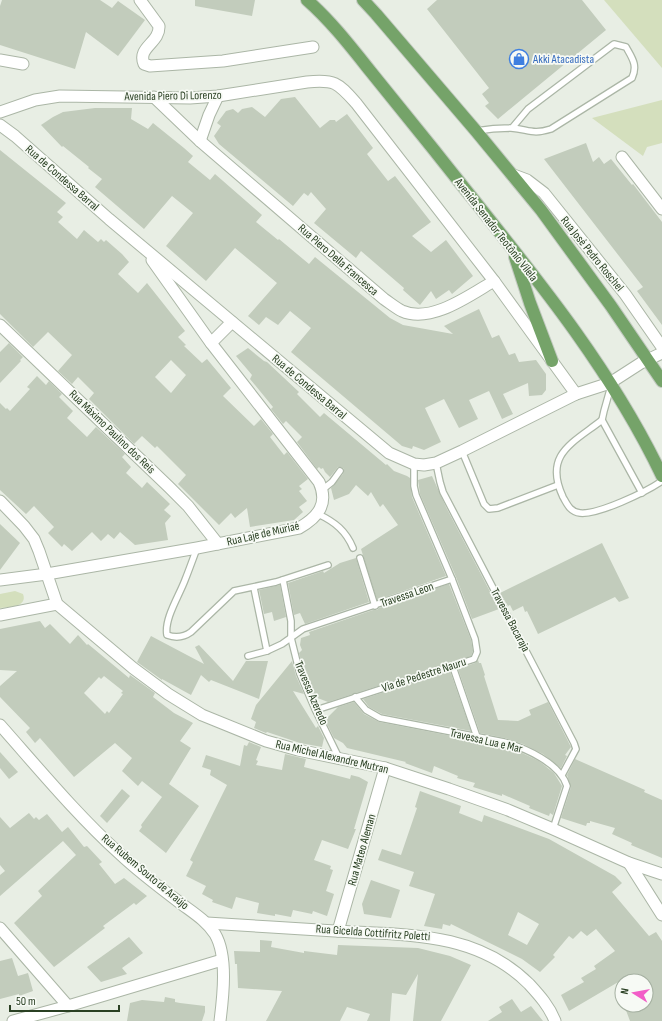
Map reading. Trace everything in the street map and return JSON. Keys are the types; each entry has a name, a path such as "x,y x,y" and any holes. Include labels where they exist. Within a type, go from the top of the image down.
{"main road":[{"name":"Avenida Senador Teotônio Vilela","path":"307,0 344,38 512,248 555,305 611,385 642,437 662,476"},
{"path":"363,0 476,131 541,210 578,259 662,381"},
{"path":"512,248 530,303 552,361"}],"street":[{"path":"140,0 159,26 158,36 144,52 142,59 144,64 150,66 223,61 313,47"},
{"path":"0,60 23,64"},
{"name":"Avenida Piero Di Lorenzo","path":"0,112 34,100 60,96 190,98 218,96 320,81 333,82 344,90 356,103 494,281"},
{"path":"200,141 218,96"},
{"name":"Rua Piero Della Francesca","path":"154,97 200,141 378,294 402,311 421,315 434,312 460,302 494,281"},
{"name":"Rua de Condessa Barral","path":"0,125 15,136 143,248 388,453 414,464 436,463 576,394 611,385 648,359 662,352"},
{"path":"622,157 662,209"},
{"name":"Rua José Pedro Roschel","path":"511,174 526,180 544,193 625,294 662,346"},
{"path":"143,248 211,343 314,476 322,490 323,499 318,514"},
{"path":"494,281 576,394"},
{"path":"211,343 232,322"},
{"name":"Rua Máximo Paulino dos Reis","path":"0,325 188,506 218,544"},
{"path":"0,501 24,526 34,539 57,604 0,615"},
{"name":"Rua Laje de Muriaé","path":"0,580 47,574 197,548 299,528 310,522 318,514"},
{"name":"Rua Michel Alexandre Mutran","path":"57,604 133,668 168,694 202,715 266,741 298,750 385,768 501,807 554,828 629,863 662,874"},
{"name":"Rua Rubem Souto de Araújo","path":"0,725 101,837 127,860 207,923 219,943 222,960 224,991 220,1021"},
{"name":"Rua Mateo Aleman","path":"338,931 385,768"},
{"path":"629,863 662,915"},
{"name":"Rua Gicelda Cottifritz Poletti","path":"207,923 429,936 445,940 478,951 506,966 522,977 545,1001 555,1021"},
{"path":"0,928 68,1006"},
{"path":"13,1021 222,960"}],"lane":[{"path":"476,131 512,128 532,132 541,132 551,129 632,78 635,72 635,65 626,47 614,44 528,109 512,128"},
{"path":"611,385 602,420 562,452 557,465 558,485 569,508 578,513 592,512 642,493 662,481"},
{"path":"602,420 642,493"},
{"path":"462,451 484,504 490,509 498,508 558,485"},
{"name":"Travessa Bacaraja","path":"436,463 443,492 574,743 576,749 562,775"},
{"path":"414,464 414,486 416,495 452,579"},
{"path":"322,490 332,482 340,470"},
{"path":"318,514 332,521 345,532 353,548"},
{"path":"197,548 169,617 166,635 178,636 189,634 234,591 254,588 283,580 328,565"},
{"path":"360,558 375,606"},
{"name":"Travessa Leon","path":"248,656 267,651 291,638 303,629 452,579"},
{"name":"Via de Pedestre Nauru","path":"316,710 474,659 478,652 475,639 452,579"},
{"name":"Travessa Azeredo","path":"283,580 290,621 291,638 300,674 339,758"},
{"path":"254,588 267,651"},
{"path":"453,666 477,737"},
{"name":"Travessa Lua e Mar","path":"355,697 366,710 380,718 521,746 539,756 562,775"},
{"path":"554,828 567,786 562,775"}],"green space":[{"path":"604,0 662,0 662,68"},
{"path":"662,100 662,143 647,147 643,156 592,118"},
{"path":"15,591 23,594 23,602 17,606 0,608 0,594"}],"building":[{"path":"2,0 100,0 112,8 118,1 145,20 118,56 86,32 75,69 0,45 0,6"},
{"path":"195,0 255,0 252,16 195,6"},
{"name":"Akki Atacadista","path":"437,0 582,0 606,30 498,119 485,106 489,103 482,94 489,88 427,9"},
{"path":"295,97 320,128 330,120 335,120 336,122 347,114 373,148 367,154 388,181 395,176 431,222 412,236 431,252 446,240 473,276 452,294 449,290 436,299 431,291 420,305 403,290 404,288 361,251 356,258 314,223 326,209 311,192 308,196 304,193 293,206 219,144 214,136 221,126 217,123 226,111 233,109 238,113 242,109 252,107 265,117 281,99"},
{"path":"95,108 132,108 131,119 148,129 153,123 184,148 193,156 188,162 210,180 215,174 262,215 256,222 278,240 279,239 309,264 315,257 390,318 403,325 453,334 444,326 479,309 492,338 499,335 509,355 515,353 519,362 536,360 546,374 546,390 542,395 529,396 528,383 503,394 513,414 502,419 489,391 469,400 478,419 459,428 444,399 425,408 441,442 424,450 413,446 412,449 402,446 291,352 311,328 290,311 278,325 266,317 259,325 248,316 277,283 235,248 206,281 166,246 193,213 172,196 144,229 95,187 102,179 63,146 62,147 41,125 63,112"},
{"path":"586,143 593,162 599,157 604,164 611,159 632,185 633,184 662,222 662,325 637,291 643,287 544,159"},
{"path":"0,150 66,203 57,212 63,217 58,222 77,239 84,230 98,242 101,239 104,242 106,240 122,254 129,262 118,274 138,293 147,283 185,331 178,337 186,345 184,346 202,363 207,359 231,388 223,396 254,426 261,419 273,434 270,437 284,455 287,452 308,479 299,486 302,489 299,491 307,501 299,507 303,512 294,520 250,527 247,508 235,518 231,513 219,525 178,484 186,475 157,446 155,448 142,436 134,444 89,399 94,393 78,377 72,384 58,371 72,355 48,332 33,347 0,314","holes":["171,360 186,375 171,393 155,377"]},
{"path":"9,343 23,357 0,383 0,352"},
{"path":"248,348 267,362 299,392 297,394 320,417 324,413 386,465 387,464 394,471 410,478 412,497 446,576 377,600 361,549 398,525 383,504 380,507 371,492 368,496 356,485 349,494 334,500 331,488 343,474 344,469 338,467 330,477 323,468 321,469 319,467 317,469 297,442 302,437 286,421 283,424 271,409 273,407 250,379 252,375 236,356"},
{"path":"37,376 46,385 49,381 62,394 59,397 73,411 67,418 87,437 96,427 125,454 122,457 131,467 126,473 142,488 147,482 170,504 164,510 171,516 165,523 168,540 135,545 120,532 114,539 108,534 101,541 92,532 72,551 64,544 62,547 48,533 54,527 34,506 26,514 0,490 0,403 10,411 30,389 27,387"},
{"path":"432,476 446,507 499,609 472,619 456,577 420,494 418,480"},
{"path":"0,524 20,543 0,570"},
{"path":"602,543 629,598 619,602 615,597 538,634 523,606 513,611 500,593"},
{"path":"356,558 369,602 305,624 300,613 294,615 288,583 323,571 324,573 340,563"},
{"path":"449,584 471,640 473,651 471,656 328,702 315,697 304,673 299,653 302,650 300,645 301,638 310,635 309,632 373,610 377,610 379,608"},
{"path":"280,585 286,617 274,621 272,612 264,614 259,590"},
{"path":"40,621 45,628 50,624 70,644 78,635 87,645 88,644 129,678 130,675 155,693 153,697 174,713 193,723 180,741 191,748 169,784 199,806 166,853 139,831 142,827 141,825 162,797 142,781 138,786 122,771 132,758 115,743 74,777 40,738 35,743 26,732 30,728 0,697 0,686 17,671 0,670 0,629","holes":["104,676 123,691 121,693 123,694 109,713 107,711 105,714 84,693 99,677 101,679"]},
{"path":"151,636 204,664 195,647 199,645 233,681 246,661 268,661 259,699 211,680 209,682 201,675 191,695 162,680 137,662"},
{"path":"478,660 479,663 481,663 485,675 484,676 498,720 518,721 531,715 529,710 548,702 571,747 565,755 567,756 561,768 543,754 523,744 505,738 480,733 458,669 475,663"},
{"path":"292,661 296,676 304,694 293,691 316,728 318,726 324,738 322,747 300,743 254,728 256,722 251,719 256,705"},
{"path":"450,671 471,731 382,714 369,707 363,699"},
{"path":"354,702 364,714 379,722 503,746 539,761 554,773 562,786 553,815 550,813 549,816 529,808 530,806 502,794 502,796 473,787 475,783 457,778 458,776 434,766 432,773 405,763 406,762 347,748 343,743 334,738 325,720 338,707"},
{"path":"249,742 261,747 256,760 258,761 256,765 282,770 285,754 306,759 304,767 350,779 351,775 368,782 354,829 356,829 348,849 322,840 314,860 331,866 330,869 333,870 326,891 334,894 327,916 313,911 312,914 293,910 291,917 257,913 259,903 236,897 232,909 212,902 213,900 202,894 206,886 186,876 193,862 190,860 227,785 210,775 211,770 202,767 206,755 240,766 244,745 247,746"},
{"path":"0,752 18,772 9,779 0,768"},
{"path":"575,759 645,790 644,792 662,800 662,858 631,845 632,843 612,834 615,828 590,821 590,823 587,823 586,826 561,818 571,787 567,775"},
{"path":"122,789 130,796 107,823 100,816"},
{"path":"420,791 461,806 459,813 482,822 484,815 549,839 615,876 622,883 612,892 649,936 656,932 662,941 662,1021 630,1021 627,1013 654,1013 654,973 614,973 614,985 569,1011 561,995 584,982 581,978 596,969 594,966 615,951 596,929 587,936 581,931 573,939 569,936 553,955 555,957 540,972 522,959 451,924 450,926 443,924 442,929 424,926 435,894 409,886 414,872 378,860 382,849 401,855 417,808 415,807","holes":["518,912 539,924 527,945 508,935"]},
{"path":"29,813 34,819 36,817 39,820 47,814 62,832 68,827 84,847 87,846 102,862 99,864 115,884 124,878 147,896 136,905 134,903 103,926 105,928 54,967 14,923 42,896 38,891 76,855 63,841 0,896 0,875 5,871 0,865 0,817 10,828"},
{"path":"371,880 400,890 391,918 364,914 362,904"},
{"path":"129,937 143,953 122,968 127,974 101,982 87,967"},
{"path":"260,940 272,941 271,947 304,953 304,951 337,955 338,945 418,948 450,956 471,965 441,1021 413,1021 418,974 406,995 392,993 390,1021 367,1021 370,1014 347,1007 340,1021 266,1021 282,991 238,988 237,964 235,964 234,951 260,952"},
{"path":"12,958 18,976 28,973 33,991 19,996 19,994 0,999 0,961"},
{"path":"165,997 175,999 175,1002 205,1006 202,1021 127,1021 130,1003 142,1000 164,1002"},
{"path":"512,999 521,1012 531,1006 543,1021 488,1021 502,1012 499,1007"}],"place":[{"name":"Akki Atacadista","path":"519,59"}]}
